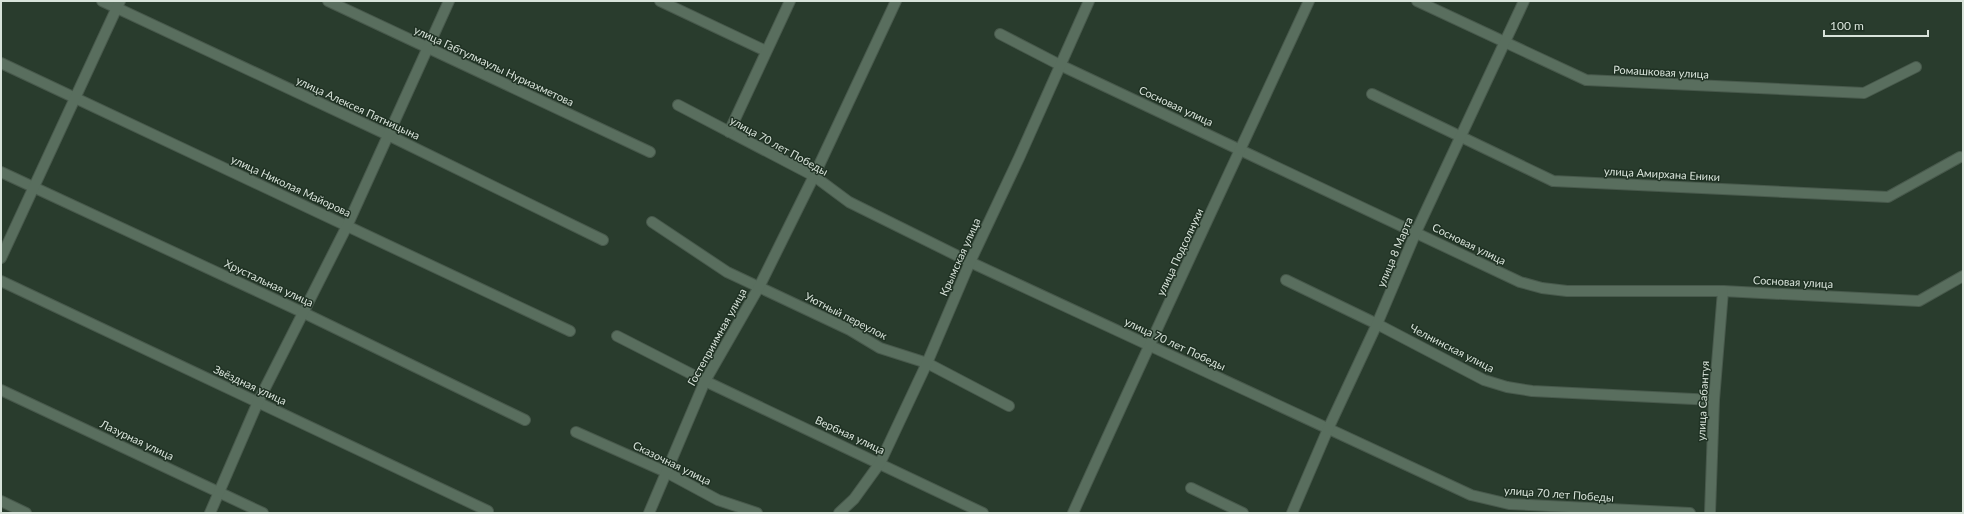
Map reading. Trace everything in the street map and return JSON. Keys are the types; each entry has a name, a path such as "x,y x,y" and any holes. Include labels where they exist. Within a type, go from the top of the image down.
{"street":[{"name":"улица Алексея Пятницына","path":"102,1 119,5 603,240"},
{"name":"улица Габтулмаулы Нуриахметова","path":"328,1 650,152"},
{"path":"210,513 258,402 302,312 347,226 449,1"},
{"path":"660,1 766,51"},
{"path":"729,132 790,1"},
{"name":"Гостеприимная улица","path":"649,513 705,381 759,287 814,176 896,1"},
{"name":"Крымская улица","path":"839,513 854,499 880,463 927,363 970,262 1019,158 1089,1"},
{"name":"улица Подсолнухи","path":"1073,513 1149,345 1309,1"},
{"name":"Ромашковая улица","path":"1417,1 1586,80 1864,93 1916,67"},
{"name":"улица 8 Марта","path":"1292,513 1328,429 1377,324 1416,232 1524,1"},
{"path":"1,258 119,5"},
{"name":"Сосновая улица","path":"1000,34 1060,65 1520,282 1542,288 1567,291 1723,291 1919,301 1963,276"},
{"name":"улица Николая Майорова","path":"1,63 570,332"},
{"name":"улица Амирхана Еники","path":"1372,94 1553,181 1888,197 1960,157"},
{"name":"улица 70 лет Победы","path":"678,106 814,176 849,202 970,262 1471,495 1507,509 1690,513"},
{"name":"Хрустальная улица","path":"1,172 302,312 524,420"},
{"name":"Уютный переулок","path":"652,222 727,272 850,330 880,348 927,363 1009,406"},
{"name":"Челнинская улица","path":"1286,280 1377,324 1484,380 1508,387 1532,391 1714,400"},
{"name":"Звёздная улица","path":"1,281 488,511"},
{"name":"улица Сабантуя","path":"1710,513 1714,400 1723,291"},
{"name":"Вербная улица","path":"617,336 705,381 983,513"},
{"name":"Лазурная улица","path":"1,390 263,513"},
{"name":"Сказочная улица","path":"576,432 666,472 718,500 758,513"},
{"path":"1191,488 1243,513"},
{"path":"1,501 26,513"}]}
